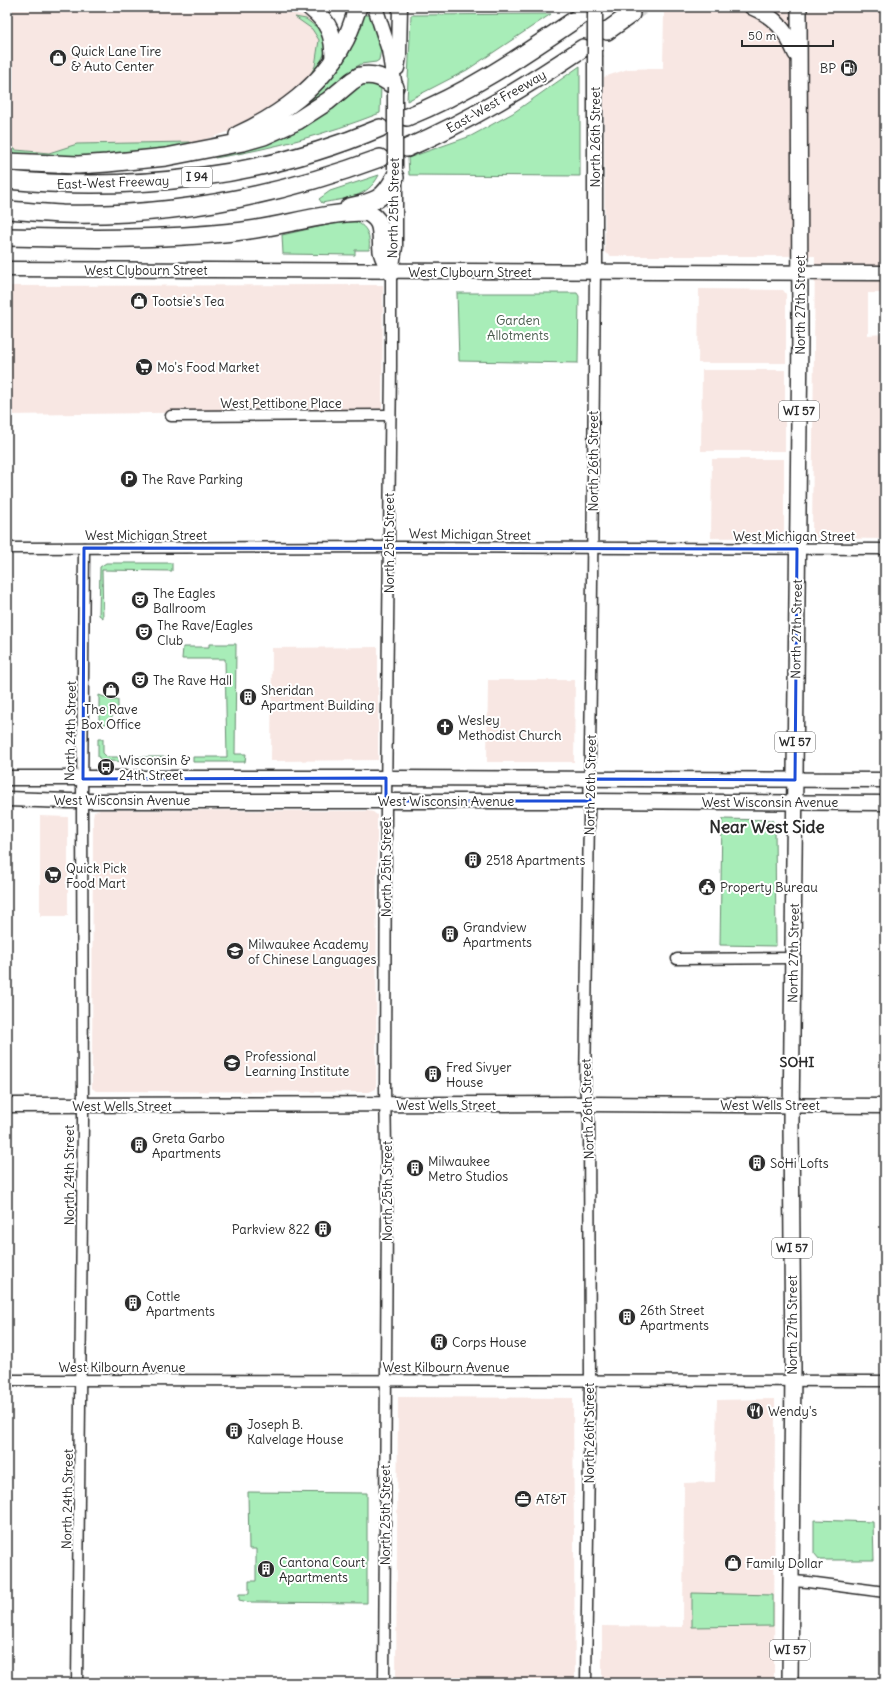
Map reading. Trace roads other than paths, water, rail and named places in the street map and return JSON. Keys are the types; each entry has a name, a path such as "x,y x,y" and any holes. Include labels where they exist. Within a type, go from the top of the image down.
{"highway":[{"path":"310,7 323,18 328,25 332,36 334,60"},
{"path":"185,154 230,139 265,121 290,104 309,88 334,60 348,36 358,7"},
{"name":"East-West Freeway","path":"407,117 445,100 498,71 588,11"},
{"path":"606,31 631,14"},
{"name":"East-West Freeway","path":"407,148 489,108 589,53"},
{"path":"7,162 78,165 106,164 185,154 243,142 284,128 311,112 360,76 367,74 380,77 395,86"},
{"name":"East-West Freeway","path":"7,180 45,184 123,184 190,178 238,170 296,157 333,146 380,128"},
{"name":"I 94","path":"7,210 62,214 131,212 217,203 307,182 380,158"},
{"path":"312,219 381,198 387,191 395,173"},
{"path":"7,238 116,238 198,235 235,232 312,219 366,212 374,216 378,221 382,252 390,272"}],"main road":[{"path":"752,7 771,18 786,32 798,61"},
{"name":"North 27th Street","path":"790,1683 792,1381 791,1105 800,273 798,61 799,7"}],"street":[{"name":"North 25th Street","path":"375,7 389,50 395,86 395,247 390,272 386,778 385,1087 387,1218 384,1683"},
{"path":"395,86 399,56 400,7"},
{"name":"North 26th Street","path":"586,1683 590,1381 589,1120 585,1080 590,801 596,181 588,11"},
{"name":"West Clybourn Street","path":"7,269 390,272 594,271 885,273"},
{"name":"West Pettibone Place","path":"171,416 390,415"},
{"name":"West Michigan Street","path":"7,548 389,547 885,549"},
{"name":"North 24th Street","path":"78,1683 83,1106 82,801 84,548"},
{"name":"West Wisconsin Avenue","path":"7,778 885,780"},
{"name":"West Wisconsin Avenue","path":"7,799 82,801 590,801 885,803"},
{"path":"677,959 793,958"},
{"name":"West Wells Street","path":"7,1106 587,1104 885,1106"},
{"name":"West Kilbourn Avenue","path":"7,1380 885,1381"},
{"path":"790,1581 885,1592"}],"tunnel":[{"path":"631,14 641,7"}],"place":[{"name":"Quick Lane Tire & Auto Center","path":"58,58"},
{"name":"BP","path":"849,68"},
{"name":"Tootsie's Tea","path":"139,301"},
{"name":"Mo's Food Market","path":"144,367"},
{"name":"The Rave Parking","path":"129,479"},
{"name":"The Eagles Ballroom","path":"140,600"},
{"name":"The Rave/Eagles Club","path":"144,632"},
{"name":"The Rave Hall","path":"140,680"},
{"name":"The Rave Box Office","path":"111,690"},
{"name":"Sheridan Apartment Building","path":"248,697"},
{"name":"Wesley Methodist Church","path":"445,727"},
{"name":"Wisconsin & 24th Street","path":"106,767"},
{"name":"2518 Apartments","path":"473,860"},
{"name":"Quick Pick Food Mart","path":"53,875"},
{"name":"Property Bureau","path":"707,887"},
{"name":"Grandview Apartments","path":"450,934"},
{"name":"Milwaukee Academy of Chinese Languages","path":"235,951"},
{"name":"Professional Learning Institute","path":"232,1063"},
{"name":"Fred Sivyer House","path":"433,1074"},
{"name":"Greta Garbo Apartments","path":"139,1145"},
{"name":"SoHi Lofts","path":"757,1163"},
{"name":"Milwaukee Metro Studios","path":"415,1168"},
{"name":"Parkview 822","path":"323,1229"},
{"name":"Cottle Apartments","path":"133,1303"},
{"name":"26th Street Apartments","path":"627,1317"},
{"name":"Corps House","path":"439,1342"},
{"name":"Wendy's","path":"755,1411"},
{"name":"Joseph B. Kalvelage House","path":"234,1431"},
{"name":"AT&T","path":"523,1499"},
{"name":"Family Dollar","path":"733,1563"},
{"name":"Cantona Court Apartments","path":"266,1569"}],"district":[{"name":"Near West Side","path":"767,827"},
{"name":"SOHI","path":"797,1062"}],"park label":[{"name":"Garden Allotments","path":"518,328"}]}
